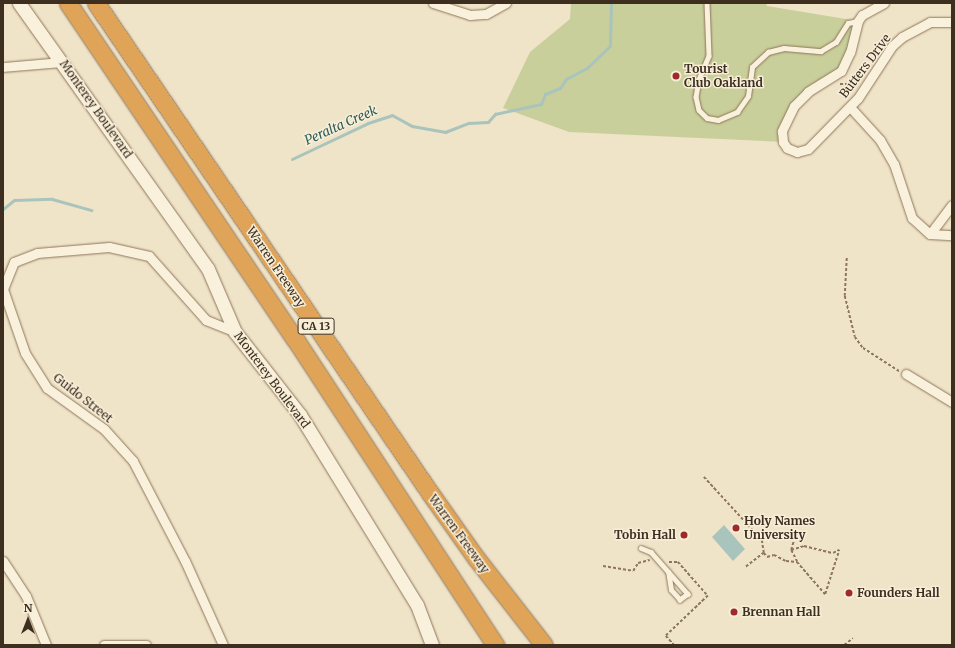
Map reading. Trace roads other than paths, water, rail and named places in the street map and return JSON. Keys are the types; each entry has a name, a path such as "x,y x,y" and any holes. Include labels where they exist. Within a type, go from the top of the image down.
{"highway":[{"path":"64,3 90,34"},
{"name":"Warren Freeway","path":"68,3 296,339 495,645"},
{"name":"Warren Freeway","path":"96,3 430,493 476,558 544,645"}],"street":[{"name":"Monterey Boulevard","path":"20,3 208,269 235,332 300,415 417,605 432,645"},
{"path":"433,3 470,15 486,14 506,3"},
{"path":"858,21 862,15 884,3"},
{"name":"Butters Drive","path":"858,21 846,62 841,71 808,92 794,106 786,119 782,131 783,142 787,148 797,152 808,149 858,98 892,46 902,37 930,22 952,22"},
{"path":"3,67 63,62"},
{"path":"850,107 880,140 894,164 912,218 930,234 952,235"},
{"path":"930,234 952,206"},
{"name":"Guido Street","path":"223,645 185,561 133,461 104,429 47,388 25,353 3,289 14,262 36,252 109,247 149,256 206,320 235,332"},
{"path":"906,374 952,402"},
{"path":"3,561 26,596 46,645"},
{"path":"104,645 146,645"}],"lane":[{"path":"707,3 709,56 699,80 696,97 699,110 707,118 718,120 737,112 748,96 752,67 768,52 784,48 821,51 836,42 848,23 858,21"},
{"path":"641,548 651,552 688,594 680,600 671,590 668,572"}],"water":[{"path":"724,525 745,549 733,561 712,537"}],"waterway":[{"name":"Peralta Creek","path":"292,159 368,123 392,115 412,126 445,132 469,123 488,122 495,114 541,104 545,94 560,88 566,79 587,68 610,46 611,3"},
{"name":"Peralta Creek","path":"3,209 14,200 52,199 91,210"}],"place":[{"name":"Tourist Club Oakland","path":"676,76"},
{"name":"Holy Names University","path":"736,528"},
{"name":"Tobin Hall","path":"684,535"},
{"name":"Founders Hall","path":"849,593"},
{"name":"Brennan Hall","path":"734,612"}]}
